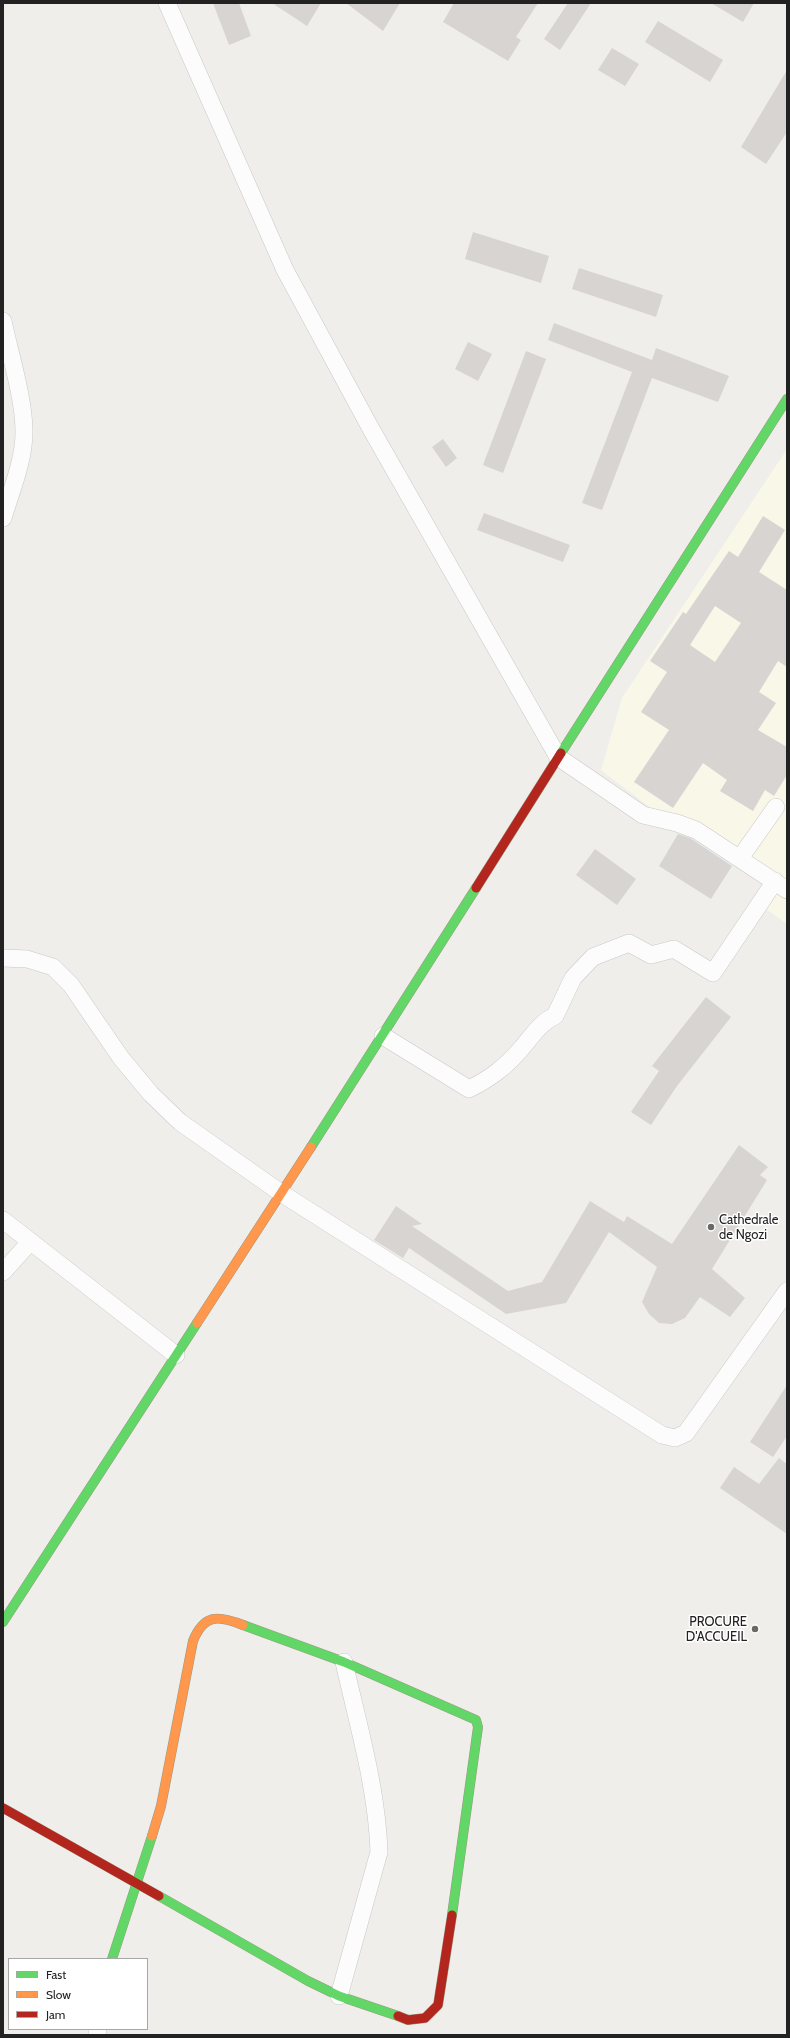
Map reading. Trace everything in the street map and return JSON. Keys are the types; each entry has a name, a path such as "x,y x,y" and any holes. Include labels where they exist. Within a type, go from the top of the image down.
{"street":[{"path":"167,3 286,270 371,429 558,757 643,815 677,823 696,830 781,886 713,973 674,949 651,955 628,943 593,957 573,978 555,1016 546,1020 520,1051 491,1078 469,1089 383,1036"},
{"path":"3,321 20,401 24,432 22,457 3,518"},
{"path":"3,1622 383,1036 558,757 787,399"},
{"path":"740,858 776,807"},
{"path":"3,958 27,959 53,967 71,985 122,1058 151,1094 180,1122 282,1193 662,1435 675,1438 686,1433 787,1291"},
{"path":"3,1220 176,1356"},
{"path":"3,1272 30,1242"},
{"path":"3,1808 136,1883 308,1981 339,1996 408,2020 425,2018 434,2012 438,2005 460,1865 478,1727 476,1720 344,1662 228,1619 215,1618 205,1621 198,1629 193,1641 161,1806 136,1883 112,1958"},
{"path":"339,1996 378,1852 378,1828 374,1791 344,1662"}],"shaded area":[{"path":"787,449 787,924 759,904 775,881 656,812 601,770 622,698"}],"building":[{"path":"213,3 239,3 251,36 229,45"},
{"path":"272,3 321,3 307,26"},
{"path":"346,3 400,3 383,31"},
{"path":"454,3 538,3 516,37 521,40 508,61 443,22"},
{"path":"568,3 591,3 560,50 544,39"},
{"path":"711,3 754,3 743,22"},
{"path":"658,21 723,60 710,82 645,42"},
{"path":"612,48 639,64 625,86 598,70"},
{"path":"787,70 787,132 766,164 741,147"},
{"path":"473,232 549,256 541,283 465,259"},
{"path":"579,268 663,295 656,317 572,289"},
{"path":"554,323 652,360 656,348 729,376 718,402 652,378 602,510 582,503 632,372 548,340"},
{"path":"468,342 492,354 478,381 455,369"},
{"path":"526,351 546,359 503,473 483,465"},
{"path":"443,439 457,458 446,467 432,447"},
{"path":"484,513 570,545 563,562 477,530"},
{"path":"763,516 785,530 759,572 787,590 787,667 778,661 759,692 776,703 758,730 787,747 787,775 774,796 765,790 753,811 720,791 727,780 703,763 673,808 634,782 669,730 641,712 667,672 650,661 683,612 686,614 729,551 738,557","holes":["715,606 741,623 715,662 690,645"]},
{"path":"678,834 690,838 732,866 711,899 659,866"},
{"path":"595,849 636,879 617,905 576,875"},
{"path":"706,997 731,1017 677,1086 651,1125 631,1112 659,1071 652,1066"},
{"path":"739,1145 768,1167 760,1175 767,1180 712,1269 745,1298 730,1317 700,1297 685,1318 672,1324 659,1323 649,1314 642,1302 657,1267 609,1232 566,1303 506,1314 409,1248 403,1258 374,1240 396,1206 422,1224 412,1226 508,1291 542,1282 590,1201 624,1222 627,1216 672,1244"},
{"path":"787,1385 787,1436 773,1457 750,1442"},
{"path":"779,1458 787,1464 787,1534 720,1488 734,1467 759,1484"}],"traffic: fast":[{"path":"561,753 787,399"},
{"path":"311,1147 476,888"},
{"path":"3,1622 197,1323"},
{"path":"243,1625 344,1662 476,1720 478,1727 452,1915"},
{"path":"112,1958 152,1836"},
{"path":"159,1896 308,1981 339,1996 398,2016"}],"traffic: slow":[{"path":"197,1323 311,1147"},
{"path":"152,1836 161,1806 193,1641 197,1632 202,1626 207,1621 213,1619 226,1619 243,1625"}],"traffic: jam":[{"path":"476,888 561,753"},
{"path":"3,1808 159,1896"},
{"path":"398,2016 408,2020 425,2018 438,2005 452,1915"}],"place":[{"name":"Cathedrale de Ngozi","path":"711,1227"},
{"name":"PROCURE D'ACCUEIL","path":"755,1629"}]}
